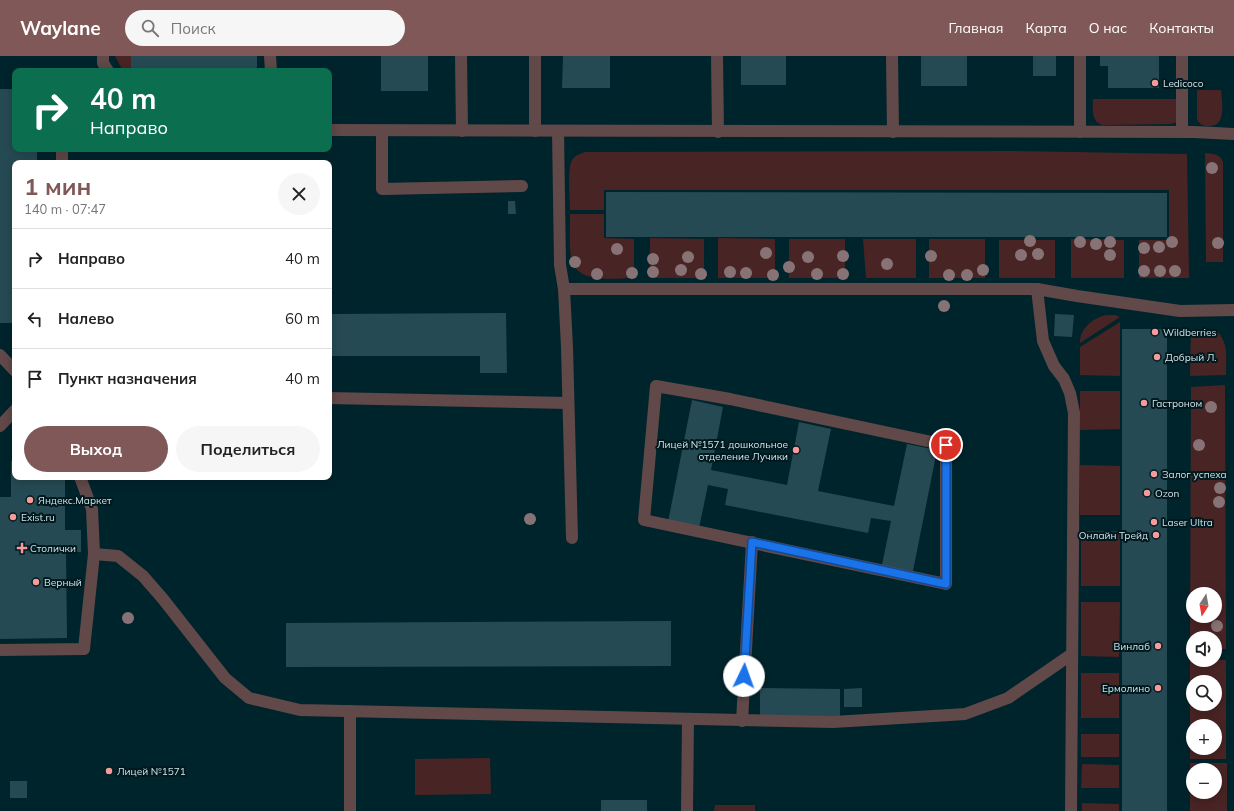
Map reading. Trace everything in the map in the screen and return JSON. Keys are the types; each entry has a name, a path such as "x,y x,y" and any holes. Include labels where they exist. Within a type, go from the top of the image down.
{"lane":[{"path":"103,56 103,63 106,68"},
{"path":"270,56 271,68"},
{"path":"461,56 462,131"},
{"path":"535,56 535,131"},
{"path":"717,56 718,132"},
{"path":"892,56 893,132"},
{"path":"1080,56 1080,132"},
{"path":"1182,56 1182,132"},
{"path":"332,130 1182,132 1234,134"},
{"path":"382,131 382,189 522,186"},
{"path":"558,131 560,265 564,289 572,538"},
{"path":"564,289 1037,289 1180,310 1234,310"},
{"path":"1037,289 1043,341 1054,366 1064,379 1070,393 1074,413 1071,811"},
{"path":"0,355 12,367"},
{"path":"656,386 730,399 946,445 946,584 752,542 644,520 656,386"},
{"path":"332,398 568,403"},
{"path":"0,426 12,413"},
{"path":"0,650 84,649 94,554 92,509 81,480"},
{"path":"742,721 752,542"},
{"path":"94,554 118,556 143,576 163,598 225,678 249,698 300,710 688,720 833,722 965,714 1008,698 1072,654"},
{"path":"350,711 350,811"},
{"path":"687,811 688,720"}],"shaded area":[{"path":"115,56 131,56 133,68 121,68"},
{"path":"1197,90 1221,90 1221,119 1214,126 1200,124 1197,120"},
{"path":"1093,99 1177,99 1178,119 1175,123 1170,124 1103,125 1096,121 1093,111"},
{"path":"1011,151 1187,154 1189,278 1139,278 1139,240 1169,240 1169,190 604,190 604,210 570,210 570,164 575,157 585,152"},
{"path":"1205,153 1218,155 1223,162 1223,262 1206,262"},
{"path":"570,214 604,214 604,238 634,239 634,278 596,278 587,276 574,266 571,257"},
{"path":"650,238 704,239 704,278 650,278"},
{"path":"718,238 775,239 775,278 718,278"},
{"path":"789,239 845,239 845,278 789,278"},
{"path":"863,239 916,239 916,278 866,278"},
{"path":"929,239 985,239 985,278 929,278"},
{"path":"1071,239 1124,240 1124,278 1071,278"},
{"path":"999,240 1055,240 1055,278 999,278"},
{"path":"1106,315 1115,315 1120,317 1080,343 1080,338 1084,329 1092,321"},
{"path":"1120,322 1120,376 1080,375 1080,347"},
{"path":"1191,329 1218,332 1222,337 1225,347 1226,375 1190,376"},
{"path":"1225,385 1226,649 1222,649 1222,631 1190,631 1190,623 1222,623 1222,587 1190,587 1191,387"},
{"path":"1080,391 1120,391 1120,429 1080,430"},
{"path":"1080,465 1120,466 1120,515 1080,515"},
{"path":"1081,531 1120,531 1120,586 1081,586"},
{"path":"1081,602 1120,602 1119,657 1081,656"},
{"path":"1222,660 1226,660 1226,759 1190,759 1190,755 1222,755 1222,719 1190,719 1190,711 1222,711 1222,675 1190,675 1190,667 1222,667"},
{"path":"1081,673 1119,673 1119,718 1081,718"},
{"path":"1081,734 1119,734 1119,757 1081,757"},
{"path":"490,758 491,794 415,795 415,759"},
{"path":"1222,763 1227,763 1227,811 1190,811 1190,799 1222,799"},
{"path":"1082,764 1119,765 1119,788 1081,788"},
{"path":"1082,803 1119,804 1119,811 1082,811"},
{"path":"715,805 755,805 755,811 714,811"}],"building":[{"path":"131,56 257,56 256,68 131,68"},
{"path":"381,56 428,56 428,91 381,91"},
{"path":"563,56 610,56 610,88 562,88"},
{"path":"741,56 786,56 786,85 741,85"},
{"path":"921,56 967,56 967,86 921,86"},
{"path":"1033,56 1056,56 1056,76 1033,76"},
{"path":"1100,56 1159,56 1159,88 1108,88 1108,66 1100,66"},
{"path":"0,89 12,89 12,152 37,152 37,160 12,160 12,323 0,323"},
{"path":"606,192 1167,193 1167,237 606,237"},
{"path":"508,201 515,201 516,214 508,214"},
{"path":"506,313 507,373 480,373 480,356 332,356 332,314"},
{"path":"1055,314 1074,315 1072,337 1054,336"},
{"path":"1122,329 1167,329 1167,811 1122,811"},
{"path":"692,400 723,407 711,470 787,485 799,422 831,429 818,491 894,506 907,444 937,450 913,571 882,565 891,521 871,518 868,533 725,505 728,489 708,485 699,528 668,522"},
{"path":"11,461 12,480 65,480 65,530 81,530 81,552 66,552 67,638 0,639 0,497 11,497"},
{"path":"671,621 671,666 286,667 286,623"},
{"path":"760,688 840,689 840,718 760,717"},
{"path":"862,688 862,707 844,707 844,689"},
{"path":"10,781 27,781 27,798 10,798"},
{"path":"601,800 647,800 647,811 601,811"}],"place":[{"name":"Ledicoco","path":"1155,83"},
{"name":"Wildberries","path":"1155,332"},
{"name":"Добрый Л.","path":"1157,357"},
{"name":"Гастроном","path":"1144,403"},
{"name":"Лицей №1571 дошкольное отделение Лучики","path":"796,450"},
{"name":"Залог успеха","path":"1154,474"},
{"name":"Ozon","path":"1147,493"},
{"name":"Яндекс.Маркет","path":"30,500"},
{"name":"Exist.ru","path":"13,517"},
{"name":"Laser Ultra","path":"1154,522"},
{"name":"Онлайн Трейд","path":"1156,535"},
{"name":"Столички","path":"22,548"},
{"name":"Верный","path":"36,582"},
{"name":"Винлаб","path":"1158,646"},
{"name":"Ермолино","path":"1158,688"},
{"name":"Лицей №1571","path":"109,771"}],"route":[{"path":"744,676 752,542 946,584 946,445"}]}
